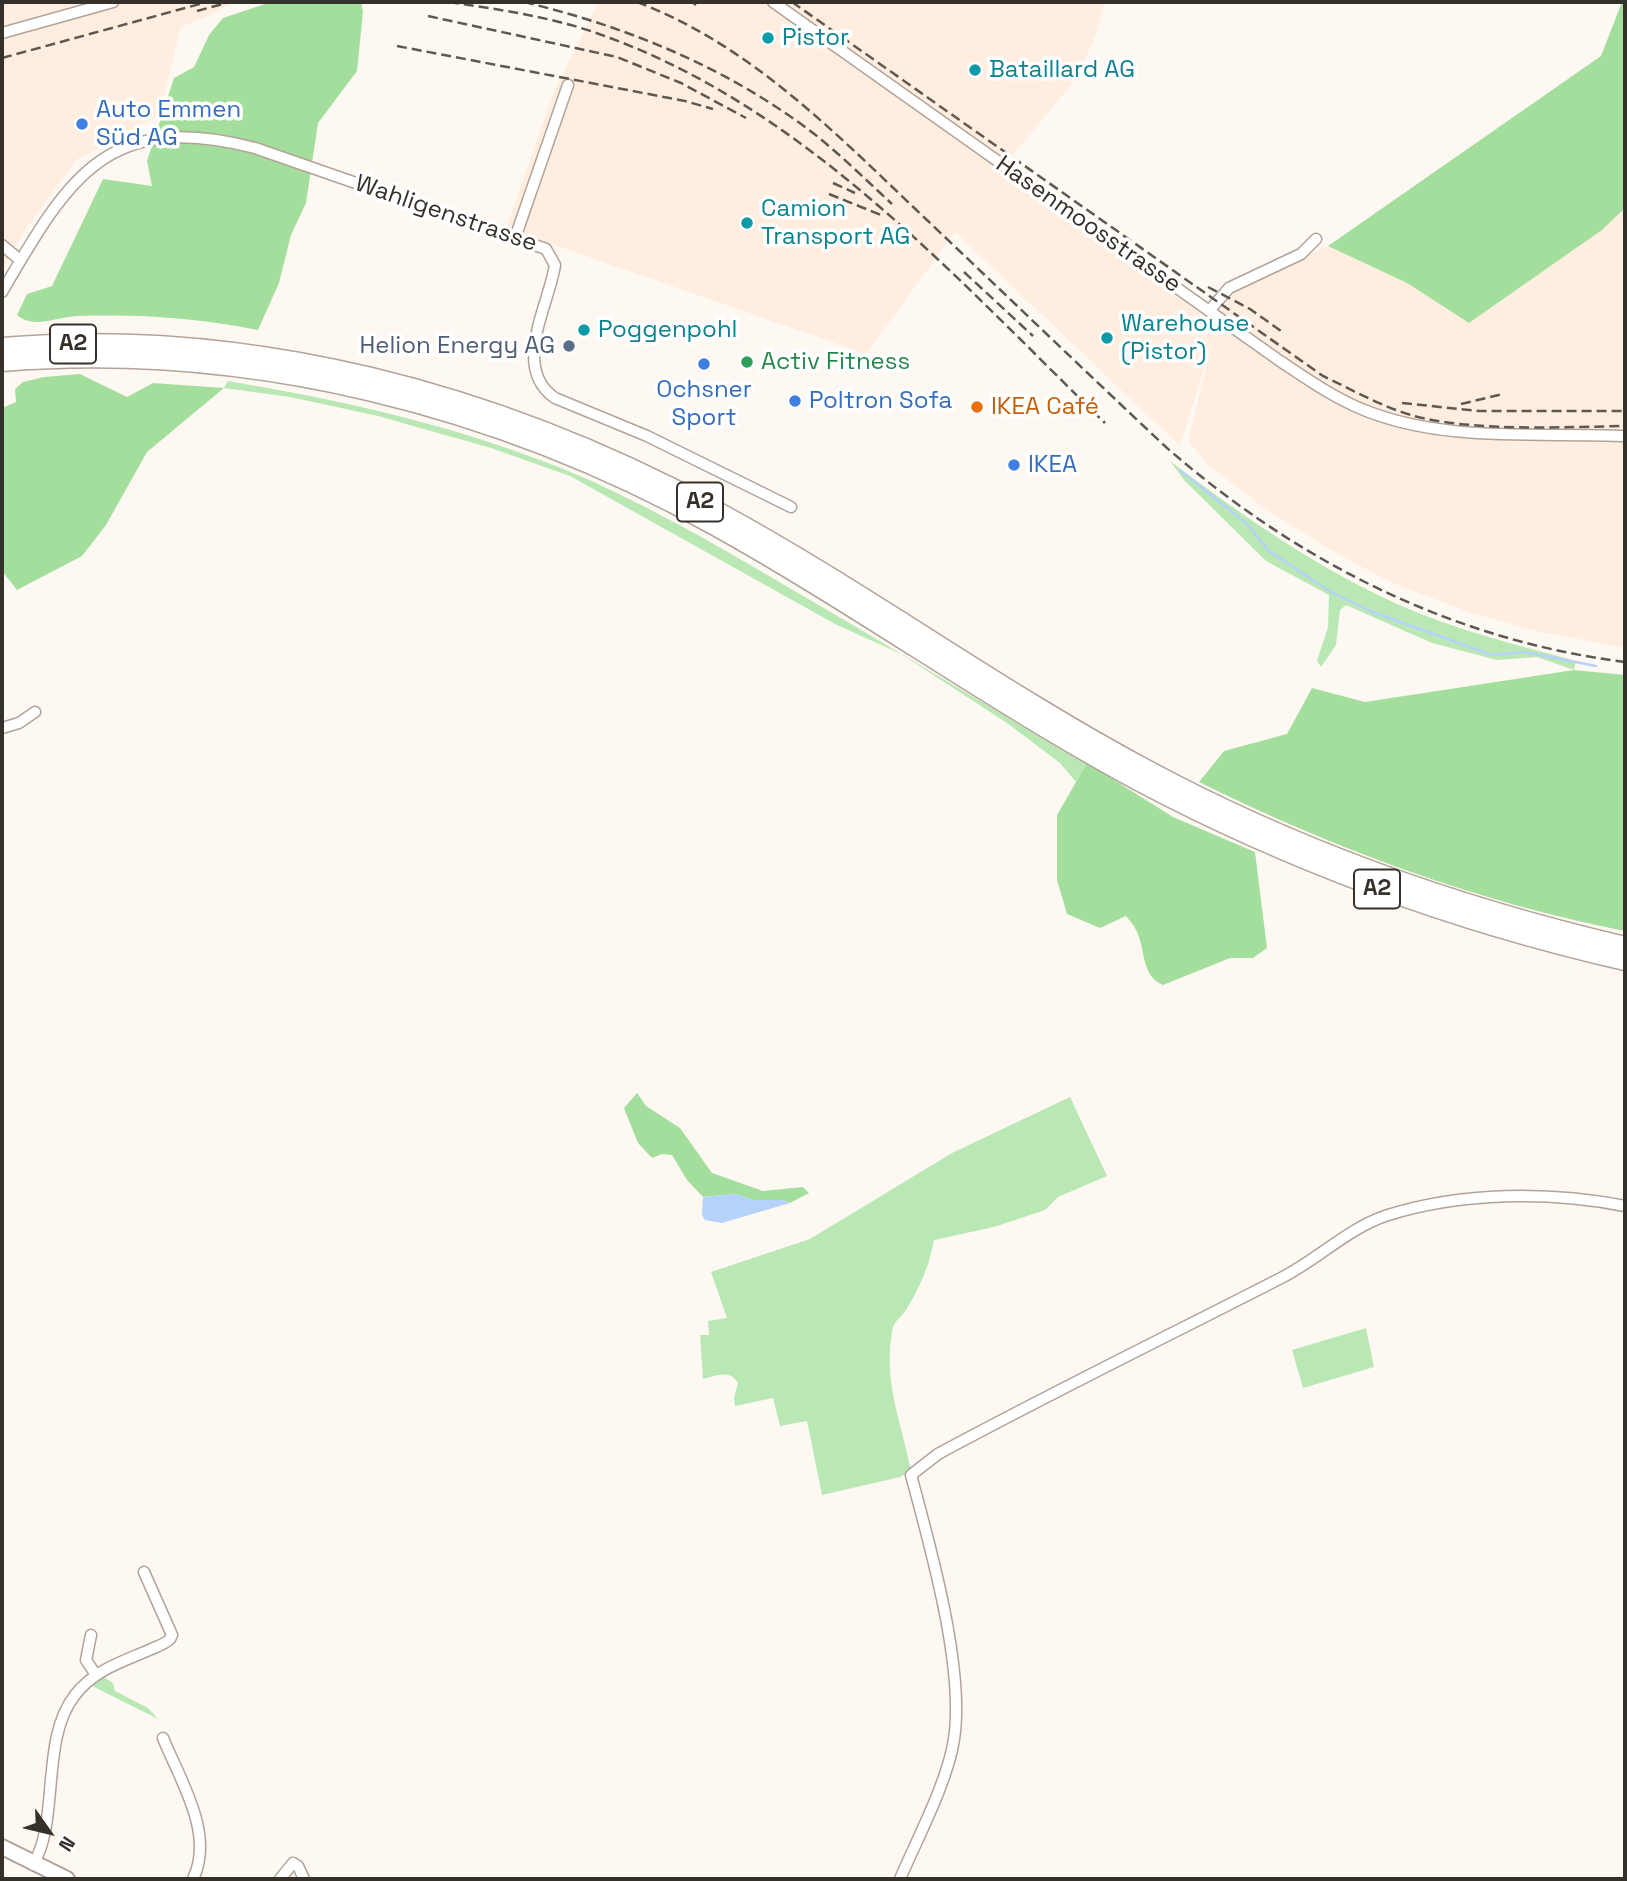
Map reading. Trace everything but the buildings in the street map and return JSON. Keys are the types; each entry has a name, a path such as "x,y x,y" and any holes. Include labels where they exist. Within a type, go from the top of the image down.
{"highway":[{"name":"A2","path":"6,343 157,345 298,361 430,392 546,431 643,473 717,511 1107,747 1272,831 1416,888 1521,920 1625,946"},
{"name":"A2","path":"2,362 121,359 241,368 375,393 442,410 509,432 612,474 713,525 1104,762 1208,817 1268,845 1414,902 1554,945 1625,961"}],"main road":[{"path":"2,1847 33,1865 67,1879"}],"street":[{"path":"2,33 113,2"},
{"name":"Hasenmoosstrasse","path":"773,2 1209,311 1334,396 1364,410 1405,423 1466,432 1625,436"},
{"path":"514,237 568,86"},
{"name":"Wahligenstrasse","path":"2,292 53,208 85,173 108,156 129,146 162,137 186,135 214,137 255,148 546,249 554,259 554,270 540,316 534,361 537,377 544,389 555,398 648,436 791,507"},
{"path":"1209,311 1229,288 1301,254 1316,239"},
{"path":"2,245 20,260"},
{"path":"2,728 19,723 34,712"},
{"path":"900,1879 945,1771 955,1739 954,1675 932,1556 911,1475 937,1454 1285,1276 1385,1216 1444,1202 1489,1198 1568,1198 1625,1206"},
{"path":"33,1865 43,1844 52,1768 67,1708 74,1696 96,1675 170,1639 170,1631 144,1572"},
{"path":"91,1635 86,1660 96,1675"},
{"path":"163,1738 200,1836 201,1859 193,1879"},
{"path":"280,1879 293,1863 298,1866 303,1879"}],"shaded area":[{"path":"2,2 231,2 215,13 181,27 159,116 76,160 26,229 2,270"},
{"path":"599,2 1104,2 1097,31 1077,78 1000,170 1216,324 1226,294 1328,246 1407,283 1469,323 1602,230 1625,208 1625,648 1537,631 1471,613 1388,581 1322,545 1263,507 1209,465 1188,442 1212,343 1180,446 955,232 866,354 506,228 555,89"}],"green space":[{"path":"271,2 361,2 363,12 357,71 318,123 306,203 291,235 279,283 258,330 169,318 79,316 39,322 17,315 27,294 52,286 103,179 152,186 147,161 174,78 194,67 209,35 223,18"},
{"path":"1622,2 1625,2 1625,208 1602,230 1469,323 1407,283 1328,246 1601,56"},
{"path":"80,374 127,397 153,383 224,388 147,452 106,525 82,556 17,590 2,571 2,408 16,402 15,389 23,382"},
{"path":"228,381 355,406 479,439 561,468 673,521 899,653 835,624 570,476 491,448 378,416 290,397 224,388"},
{"path":"1170,461 1282,541 1372,592 1446,623 1576,661 1574,670 1537,657 1497,660 1432,643 1346,605 1340,610 1336,645 1321,667 1317,661 1328,627 1329,595 1266,561 1184,480"},
{"path":"907,658 1087,763 1076,782 1060,763 1007,723"},
{"path":"1574,670 1625,675 1625,931 1515,905 1408,871 1302,829 1199,782 1224,751 1287,734 1312,688 1365,702"},
{"path":"1087,763 1173,817 1255,852 1267,948 1253,958 1230,958 1163,985 1150,975 1139,937 1126,916 1100,928 1067,914 1057,880 1057,815"},
{"path":"637,1093 646,1106 680,1128 712,1173 763,1191 803,1187 809,1193 790,1203 782,1200 754,1200 736,1194 703,1197 687,1180 672,1155 662,1154 652,1158 638,1143 624,1108"},
{"path":"1070,1097 1107,1176 1058,1197 1045,1210 994,1227 934,1240 920,1285 893,1327 890,1346 894,1400 911,1471 900,1477 822,1495 807,1421 780,1426 773,1398 735,1406 738,1383 735,1379 722,1375 703,1379 700,1335 709,1335 708,1321 727,1318 711,1272 810,1239 952,1153"},
{"path":"1366,1328 1374,1367 1303,1388 1292,1350"},
{"path":"104,1677 113,1683 115,1691 148,1708 158,1719 92,1686"}],"water":[{"path":"736,1194 754,1200 782,1200 790,1203 722,1223 705,1220 702,1215 703,1197"}],"waterway":[{"path":"1180,470 1247,524 1269,551 1331,592 1370,611 1492,655 1524,652 1596,666"}],"railway":[{"path":"2,58 207,2"},
{"path":"197,11 230,2"},
{"path":"449,2 531,16 591,31 682,70 750,109 815,154 876,204 993,312 1105,423"},
{"path":"524,2 639,37 676,52 747,89 813,133 892,204"},
{"path":"637,2 719,43 793,96 1167,448 1217,489 1270,526 1324,560 1380,590 1439,615 1499,635 1561,651 1625,662"},
{"path":"692,2 696,5"},
{"path":"792,2 1323,376 1387,407 1450,423 1500,427 1625,426"},
{"path":"428,16 617,57 681,83 746,118"},
{"path":"397,46 685,101 713,109"},
{"path":"833,183 855,193"},
{"path":"829,194 881,215"},
{"path":"964,272 1033,336"},
{"path":"1208,287 1250,309 1281,331"},
{"path":"1461,404 1503,394"},
{"path":"1402,403 1479,411 1625,411"}],"place":[{"name":"Pistor","path":"768,38"},
{"name":"Bataillard AG","path":"975,70"},
{"name":"Auto Emmen Süd AG","path":"82,124"},
{"name":"Camion Transport AG","path":"747,223"},
{"name":"Poggenpohl","path":"584,330"},
{"name":"Warehouse (Pistor)","path":"1107,338"},
{"name":"Helion Energy AG","path":"569,346"},
{"name":"Activ Fitness","path":"747,362"},
{"name":"Ochsner Sport","path":"704,364"},
{"name":"Poltron Sofa","path":"795,401"},
{"name":"IKEA Café","path":"977,407"},
{"name":"IKEA","path":"1014,465"}]}
